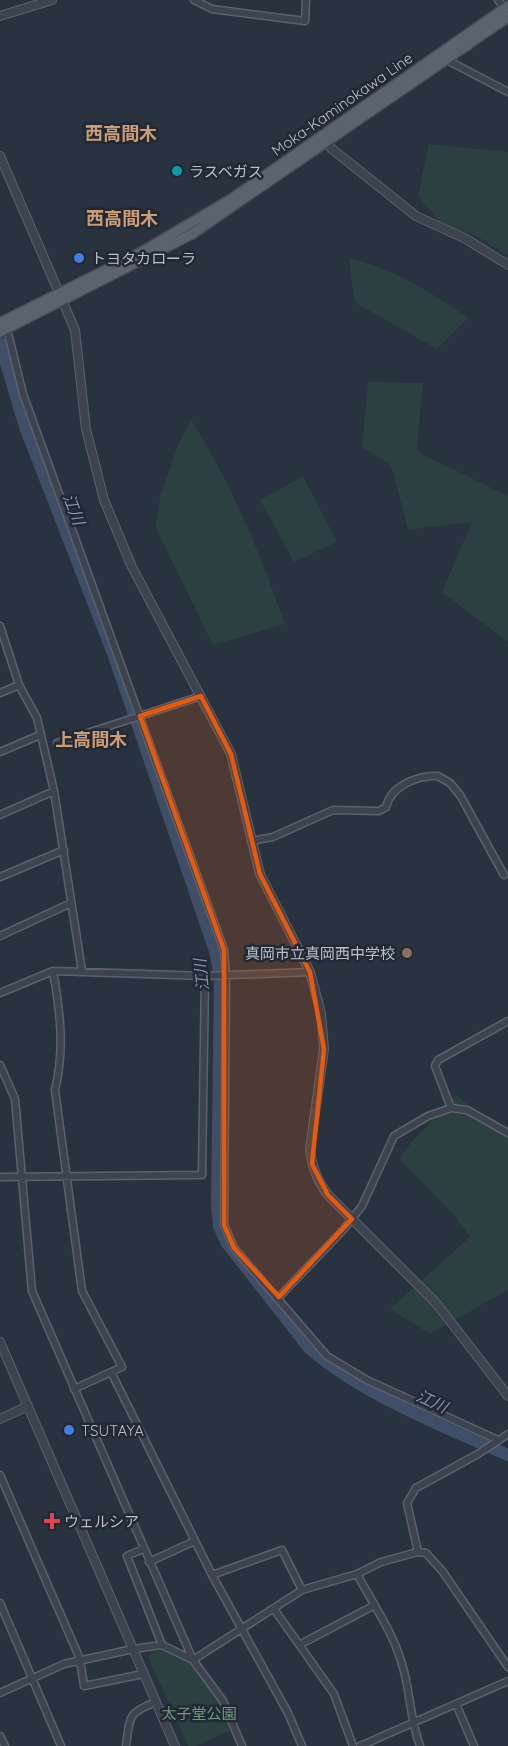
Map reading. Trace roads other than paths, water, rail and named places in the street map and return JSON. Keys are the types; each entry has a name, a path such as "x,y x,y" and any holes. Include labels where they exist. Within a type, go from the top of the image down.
{"main road":[{"name":"Moka-Kaminokawa Line","path":"2,328 188,227 447,60 507,11"},
{"name":"Moka-Kaminokawa Line","path":"324,140 507,11"}],"street":[{"path":"0,16 52,0"},
{"path":"194,0 212,9 305,21 306,0"},
{"path":"498,0 507,11"},
{"path":"447,60 508,92"},
{"path":"324,140 416,216 466,239 508,266"},
{"path":"0,156 62,296 77,342 86,429 104,500 132,567 231,754 251,842 270,895 310,972 321,1013 324,1048 310,1149 312,1164 319,1183 328,1195 436,1303 508,1396"},
{"path":"2,328 23,394 224,950 226,976 224,1225 234,1248 279,1297 327,1356 367,1380 498,1440"},
{"path":"0,627 19,685 37,718 54,791 82,971"},
{"path":"0,693 19,685"},
{"path":"57,744 201,696"},
{"path":"0,752 40,735"},
{"path":"251,842 273,837 333,810 379,811 386,807 393,790 416,780 438,776 445,779 459,795 504,875"},
{"path":"0,815 54,791"},
{"path":"0,876 64,850"},
{"path":"0,936 71,903"},
{"path":"0,993 53,971 205,976 310,972"},
{"path":"53,971 62,1018 59,1075 55,1089 69,1177 73,1236 82,1291 122,1367 74,1389"},
{"path":"0,1177 202,1174 205,976"},
{"path":"451,1108 435,1066 438,1060 508,1021"},
{"path":"0,1065 15,1099 32,1291 193,1660 223,1701 242,1746"},
{"path":"279,1297 362,1206 394,1136 428,1116 451,1108 467,1110 508,1132"},
{"path":"0,1342 175,1746"},
{"path":"111,1372 212,1575 288,1713 302,1746"},
{"path":"0,1419 28,1406"},
{"path":"418,1551 407,1503 410,1495 416,1488 508,1434"},
{"path":"1,1480 80,1659 87,1688 143,1674"},
{"path":"149,1562 195,1540"},
{"path":"143,1549 127,1556 162,1645"},
{"path":"212,1575 282,1550 302,1590"},
{"path":"193,1660 242,1631 302,1590 357,1574 381,1562 418,1551 426,1553 443,1572 508,1667"},
{"path":"357,1574 402,1663 411,1724 420,1746"},
{"path":"0,1603 61,1746"},
{"path":"301,1644 373,1606"},
{"path":"274,1609 301,1644 334,1694 353,1746"},
{"path":"0,1693 80,1659 133,1649 162,1645 193,1660"},
{"path":"360,1746 508,1681"},
{"path":"126,1746 130,1715 156,1702"},
{"path":"456,1704 474,1746"},
{"path":"0,1736 4,1746"}],"waterway":[{"name":"江川","path":"0,343 25,427 114,656 215,951 220,976 217,1207 219,1226 226,1242 309,1348 330,1365 378,1395 508,1455"}],"place":[{"name":"ラスベガス","path":"177,171"},
{"name":"トヨタカローラ","path":"79,258"},
{"name":"真岡市立真岡西中学校","path":"407,953"},
{"name":"TSUTAYA","path":"69,1430"},
{"name":"ウェルシア","path":"52,1521"}],"district":[{"name":"西高間木","path":"121,133"},
{"name":"西高間木","path":"122,218"},
{"name":"上高間木","path":"91,739"}],"park label":[{"name":"太子堂公園","path":"199,1713"}]}
